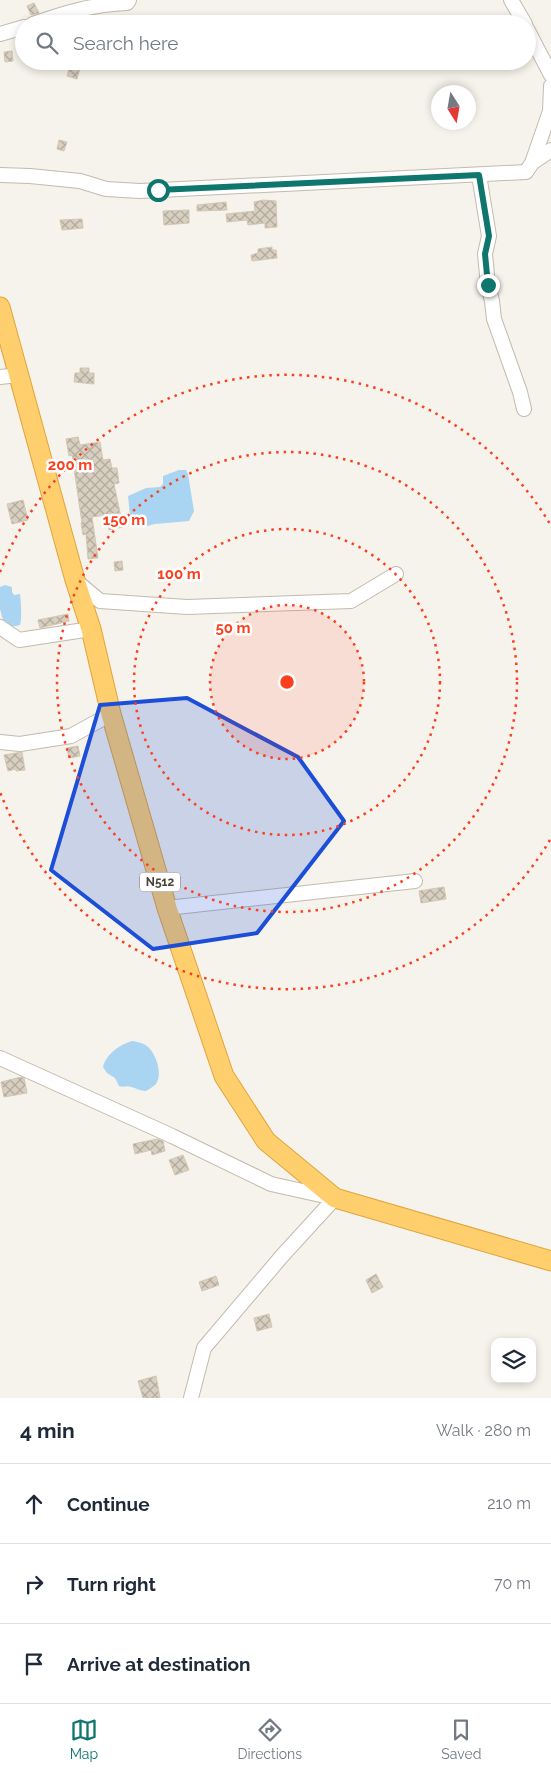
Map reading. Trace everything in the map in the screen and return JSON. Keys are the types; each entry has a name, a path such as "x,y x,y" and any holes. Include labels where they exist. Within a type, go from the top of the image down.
{"highway":[{"name":"N512","path":"0,307 9,376 92,629 111,714 167,908 224,1076 266,1140 335,1198 551,1261"}],"street":[{"path":"61,15 108,3 127,3 129,0"},
{"path":"511,0 520,15"},
{"path":"0,34 15,30"},
{"path":"536,46 551,75"},
{"path":"0,175 80,181 106,189 140,191 526,172 532,163 550,111 551,86"},
{"path":"532,163 551,150"},
{"path":"479,175 489,236 485,254 494,319 515,376 524,409"},
{"path":"75,580 100,602 187,607 351,601 396,574"},
{"path":"0,627 19,640 92,629"},
{"path":"0,742 20,744 71,736 111,714"},
{"path":"167,908 414,881"},
{"path":"0,1058 172,1136 271,1184 335,1198"},
{"path":"191,1398 204,1348 282,1256 335,1198"}],"highlighted area":[{"path":"187,698 298,757 344,821 257,933 153,949 51,870 100,705"}],"water":[{"path":"179,470 186,470 188,474 194,511 189,521 143,527 134,526 130,515 128,496 146,488 160,487 163,484 163,476"},
{"path":"5,585 12,587 14,595 20,594 20,625 8,626 4,624 0,609 0,587"},
{"path":"132,1041 147,1046 158,1064 158,1080 156,1084 146,1091 129,1086 119,1086 115,1078 107,1073 103,1067 107,1058 114,1050"}],"building":[{"path":"34,3 39,13 31,15 27,6"},
{"path":"12,51 13,61 5,62 4,52"},
{"path":"69,70 79,70 77,79 67,76"},
{"path":"59,140 67,142 64,151 57,149"},
{"path":"263,200 276,201 277,227 265,228 265,223 248,225 247,220 227,222 226,214 255,211 254,202"},
{"path":"226,202 227,210 197,211 197,205"},
{"path":"189,210 189,223 164,225 163,211"},
{"path":"82,219 83,228 62,230 60,220"},
{"path":"272,247 272,250 276,250 277,258 252,261 251,255 258,253 258,249"},
{"path":"80,368 89,368 89,373 94,373 94,384 74,382 75,373 80,373"},
{"path":"78,437 80,445 100,442 103,460 110,459 112,468 117,468 119,483 114,484 123,527 109,530 106,515 92,517 98,558 88,559 86,534 83,535 72,455 69,456 66,439"},
{"path":"23,500 28,520 12,524 7,504"},
{"path":"122,561 123,570 115,571 114,562"},
{"path":"68,614 69,621 40,628 38,620"},
{"path":"78,746 80,756 69,758 67,748"},
{"path":"22,752 25,770 16,771 16,769 8,771 4,755"},
{"path":"444,887 446,899 421,903 419,891"},
{"path":"24,1078 27,1093 4,1097 1,1082"},
{"path":"157,1139 163,1141 165,1151 152,1155 151,1150 135,1154 133,1144"},
{"path":"183,1155 189,1170 175,1175 169,1160"},
{"path":"376,1274 383,1287 372,1293 366,1280"},
{"path":"216,1276 219,1285 202,1291 199,1282"},
{"path":"269,1314 272,1327 257,1331 254,1318"},
{"path":"156,1376 160,1398 143,1398 138,1381"}],"route":[{"path":"158,190 408,179 445,175 479,175 489,236 485,254 488,285"}]}
